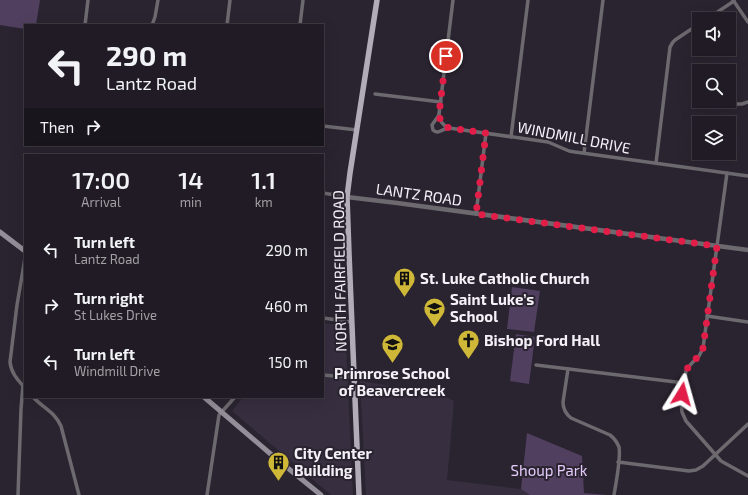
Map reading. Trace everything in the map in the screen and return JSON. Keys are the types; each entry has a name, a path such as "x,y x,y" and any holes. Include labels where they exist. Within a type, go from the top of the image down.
{"main road":[{"name":"NORTH FAIRFIELD ROAD","path":"359,494 348,197 377,0"},
{"path":"0,232 24,250"},
{"path":"205,398 321,495"}],"street":[{"path":"85,24 88,0"},
{"path":"152,24 158,0"},
{"path":"227,24 230,0"},
{"path":"300,24 303,0"},
{"path":"449,128 442,124 439,114 453,0"},
{"path":"511,137 528,0"},
{"path":"584,154 603,0"},
{"path":"716,12 733,0 748,22"},
{"path":"656,163 670,47 675,40 692,29"},
{"path":"375,94 441,102"},
{"path":"736,104 748,102"},
{"name":"WINDMILL DRIVE","path":"439,114 432,125 432,130 435,132 449,128 486,133 548,142 569,151 584,154 748,176"},
{"path":"324,126 357,130"},
{"path":"476,214 486,133"},
{"path":"727,173 703,348 700,356 687,368 681,405 686,421 721,461 748,476"},
{"path":"324,193 348,197"},
{"name":"LANTZ ROAD","path":"348,197 748,250"},
{"path":"18,495 21,409 24,387 16,378 11,369 10,362 24,264"},
{"path":"708,316 748,322"},
{"path":"324,318 352,322"},
{"path":"536,364 684,383"},
{"path":"568,368 563,402 565,412 572,418 612,436 619,448 614,495"},
{"path":"324,375 346,377 354,376"},
{"path":"34,398 56,416 61,426 79,495"},
{"path":"207,495 219,415 234,398"},
{"path":"618,462 691,471 701,467 748,424"}],"shaded area":[{"path":"324,323 345,326 353,495 331,495 232,411 242,398 324,398"},
{"path":"360,381 441,394 454,401 447,480 521,489 530,495 366,495"}],"green space":[{"path":"0,0 40,0 36,24 24,24 24,29 0,25"},
{"path":"512,287 540,291 534,332 507,329"},
{"path":"516,334 535,337 529,384 510,381"},
{"name":"Shoup Park","path":"527,433 582,456 584,493 607,495 530,495 521,489"}],"place":[{"name":"St. Luke Catholic Church","path":"404,298"},
{"name":"Saint Luke’s School","path":"434,328"},
{"name":"Bishop Ford Hall","path":"468,360"},
{"name":"Primrose School of Beavercreek","path":"392,364"},
{"name":"City Center Building","path":"278,482"}],"route":[{"path":"446,56 439,114 442,124 449,128 486,133 476,214 717,246 703,348 700,356 689,366 686,371 682,394"}]}
